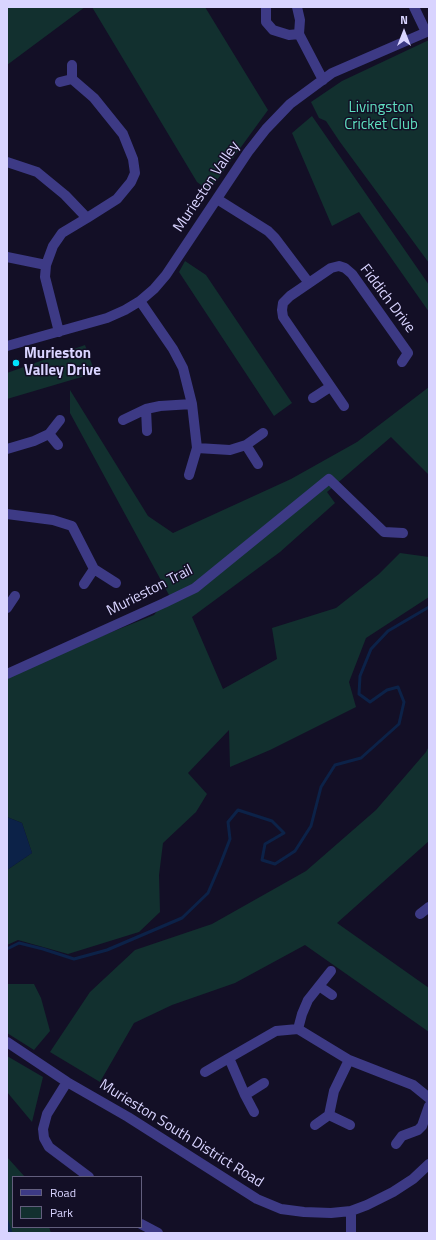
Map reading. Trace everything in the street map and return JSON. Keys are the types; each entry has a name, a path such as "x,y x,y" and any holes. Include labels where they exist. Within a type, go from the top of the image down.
{"street":[{"path":"266,7 266,22 273,30 289,35 298,34"},
{"path":"297,7 300,20 298,34 323,80"},
{"path":"415,7 427,32"},
{"name":"Murieston Valley","path":"7,346 108,318 140,301 154,289 166,275 248,152 266,129 290,104 332,73 427,32"},
{"path":"59,332 45,277 46,265 53,246 62,233 117,199 132,182 135,173 133,159 123,134 94,98 72,79 72,65"},
{"path":"60,82 72,79"},
{"path":"7,162 37,172 66,195 87,218"},
{"path":"217,199 271,234 309,284"},
{"path":"7,257 46,265"},
{"name":"Fiddich Drive","path":"344,406 283,317 283,304 290,296 331,268 339,266 345,268 352,274 408,353 402,362"},
{"path":"140,301 173,349 182,368 192,404 197,448 189,475"},
{"path":"313,398 330,387"},
{"path":"123,420 146,409 160,406 192,404"},
{"path":"146,409 147,431"},
{"path":"7,450 34,441 49,434 60,420"},
{"path":"197,448 230,450 246,445 263,433"},
{"path":"49,434 58,445"},
{"path":"246,445 258,464"},
{"name":"Murieston Trail","path":"7,674 195,588 329,479 384,532 403,532"},
{"path":"7,514 53,520 72,526 94,570 116,582"},
{"path":"84,584 94,570"},
{"path":"7,608 16,596"},
{"path":"420,914 429,907"},
{"path":"298,1029 308,1000 331,971"},
{"path":"319,986 332,995"},
{"path":"205,1072 276,1031 298,1029 349,1060 412,1084 429,1098"},
{"name":"Murieston South District Road","path":"7,1042 67,1082 132,1120 257,1199 280,1209 331,1213 351,1211 367,1206 394,1192 413,1180 429,1164"},
{"path":"229,1058 254,1112"},
{"path":"315,1125 329,1115 334,1091 349,1060"},
{"path":"67,1082 48,1114 44,1129 44,1138 49,1147 88,1176"},
{"path":"245,1095 264,1083"},
{"path":"396,1144 402,1136 418,1130 422,1126 429,1106"},
{"path":"329,1115 350,1125"},
{"path":"351,1211 351,1233"},
{"path":"142,1225 157,1233"}],"green space":[{"path":"7,7 85,7 7,65"},
{"path":"92,7 205,7 268,110 209,191 197,182"},
{"name":"Livingston Cricket Club","path":"429,40 429,263 326,121 319,118 311,102 342,81"},
{"path":"312,116 429,285 429,312 359,212 332,226 292,133"},
{"path":"185,261 206,275 292,403 274,416 179,272"},
{"path":"85,345 95,373 7,399 7,373"},
{"path":"429,387 429,475 391,437 327,492 335,503 280,552 192,617 223,689 277,659 272,628 336,608 379,574 400,553 429,557 429,597 366,638 349,682 356,707 270,750 230,767 229,730 188,773 207,794 196,812 163,843 159,875 160,912 139,932 68,954 18,940 7,945 7,870 32,853 22,823 7,817 7,674 154,615 169,595 70,413 70,390 148,516 173,533 291,479 357,442"},
{"path":"429,746 429,841 337,923 429,988 429,1032 305,945 235,983 172,1005 134,1023 100,1082 50,1052 90,992 135,950 212,924 306,871 376,810 426,752"},
{"path":"7,984 34,984 41,998 50,1031 34,1050 7,1033"},
{"path":"7,1056 43,1077 32,1122 7,1092"},
{"path":"7,1157 24,1176 12,1176 12,1228 49,1228 51,1233 7,1233"}],"water":[{"path":"7,817 22,823 32,853 7,870"}],"waterway":[{"path":"7,949 19,943 74,959 107,950 182,918 208,893 230,839 228,822 238,810 272,821 284,833 265,844 262,860 275,864 295,851 311,826 321,787 335,765 361,758 399,724 404,702 398,687 387,690 370,702 359,694 360,676 371,649 388,631 429,607"},
{"path":"7,1221 11,1233"}],"place":[{"name":"Murieston Valley Drive","path":"16,363"}]}
